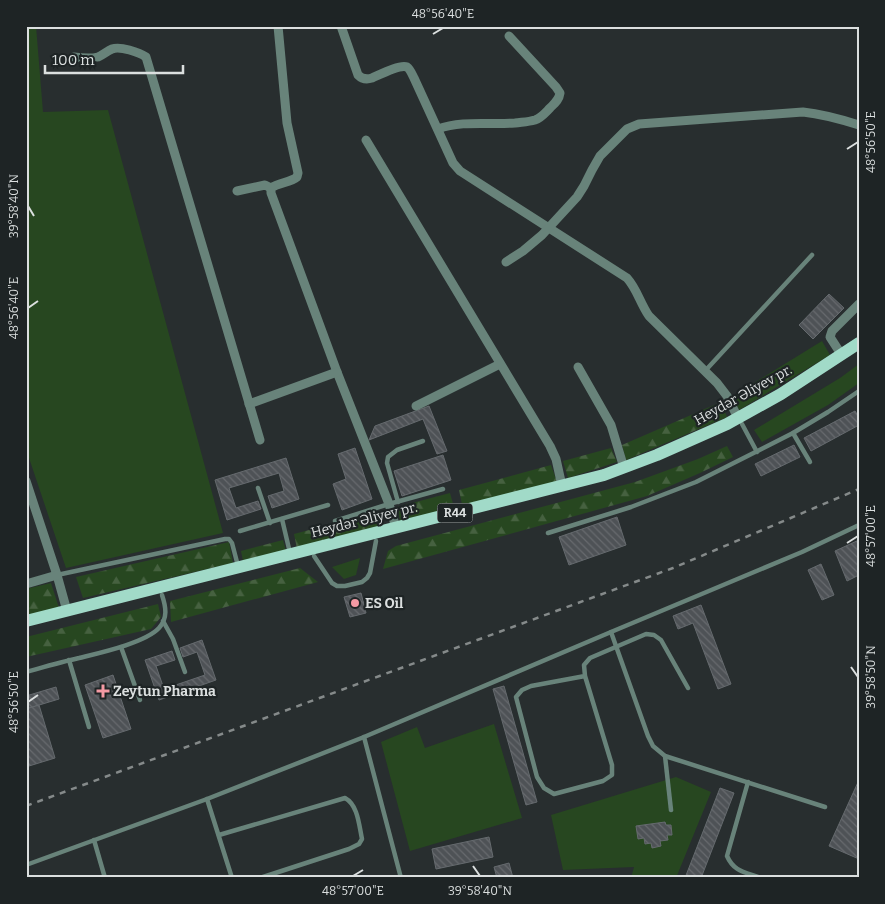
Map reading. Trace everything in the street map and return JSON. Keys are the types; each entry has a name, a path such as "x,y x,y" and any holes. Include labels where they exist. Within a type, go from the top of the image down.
{"main road":[{"name":"Heydər Əliyev pr.","path":"26,630 607,482 729,431 740,421 859,342"},
{"name":"Heydər Əliyev pr.","path":"26,621 604,475 658,455 785,400 859,352"}],"street":[{"path":"271,188 298,177 287,123 278,26"},
{"path":"342,26 358,75 367,80 400,66 411,71 453,163 460,171 627,278 633,284 649,316 717,383 727,396 740,421"},
{"path":"438,130 458,124 502,124 536,120 544,115 559,99 560,93 556,87 509,36"},
{"path":"74,56 94,58 117,48 139,52 146,56 260,440"},
{"path":"506,262 523,251 549,227 577,197 600,156 627,129 639,124 803,112 828,116 859,125"},
{"path":"366,140 550,446 556,458 562,486"},
{"path":"237,191 265,185 271,188"},
{"path":"271,188 271,193 396,528"},
{"path":"841,354 830,337 832,331 859,304"},
{"path":"416,406 500,364"},
{"path":"578,367 611,425 624,468"},
{"path":"249,404 337,372"},
{"path":"26,481 68,611"},
{"path":"26,584 57,575"}],"lane":[{"path":"704,371 812,255"},
{"path":"548,533 631,507 696,482 757,452 828,412 859,392"},
{"path":"740,421 757,452"},
{"path":"793,432 810,462"},
{"path":"398,502 387,463 388,457 397,450 423,441"},
{"path":"258,488 270,523"},
{"path":"335,521 444,489"},
{"path":"240,531 328,505"},
{"path":"282,519 290,554"},
{"path":"26,865 207,799 364,737 793,556 859,525"},
{"path":"57,575 225,539 229,539 232,543 239,568"},
{"path":"314,556 332,583 337,586 362,582 370,573 376,541"},
{"path":"26,672 121,647 148,636 158,629 163,621 166,612 162,595"},
{"path":"163,621 173,639 185,672"},
{"path":"611,632 648,736 653,746 665,756 825,807"},
{"path":"585,676 531,686 522,690 516,697 537,777 544,788 554,794 603,780 612,775 612,765 585,676 584,665 590,658 646,634 654,635 662,640 688,688"},
{"path":"121,647 140,700"},
{"path":"69,660 89,728"},
{"path":"364,737 401,878"},
{"path":"665,756 671,810"},
{"path":"748,782 727,856 730,864 736,869 761,878"},
{"path":"219,835 345,798 350,800 355,810 362,839 359,844 260,878"},
{"path":"207,799 232,878"},
{"path":"94,840 105,878"}],"green space":[{"path":"26,26 36,26 43,112 108,110 223,533 66,568 26,449"},
{"path":"822,341 830,355 739,410 733,396"},
{"path":"859,364 859,383 828,405 762,442 754,430 840,378"},
{"path":"721,402 727,417 626,460 622,445"},
{"path":"727,446 733,457 647,496 383,569 388,551 396,546 635,482 698,459"},
{"path":"611,448 617,462 568,478 563,461"},
{"path":"551,465 557,482 463,509 459,490"},
{"path":"450,493 455,511 401,525 397,507"},
{"path":"377,512 382,527 297,549 294,534"},
{"path":"283,540 286,551 243,561 241,551"},
{"path":"229,542 233,563 83,598 76,577"},
{"path":"360,558 356,575 344,579 332,567"},
{"path":"300,568 318,582 171,622 170,601"},
{"path":"51,583 59,608 26,616 26,589"},
{"path":"158,604 161,617 151,629 26,657 26,637"},
{"path":"494,724 522,818 410,851 381,742 417,727 425,748"},
{"path":"676,777 711,792 676,878 631,878 634,867 563,870 551,815"}],"building":[{"path":"829,294 844,308 813,339 799,325"},
{"path":"429,406 447,451 437,454 423,419 369,440 375,426"},
{"path":"855,411 859,417 859,425 811,451 804,438"},
{"path":"794,445 800,457 761,476 755,464"},
{"path":"355,448 372,499 342,510 333,484 346,479 338,454"},
{"path":"443,455 451,480 402,496 394,471"},
{"path":"286,458 299,499 272,508 268,496 284,491 279,473 229,488 236,508 258,501 261,509 227,520 215,480"},
{"path":"617,517 626,545 569,565 559,537"},
{"path":"859,540 859,575 847,581 835,551"},
{"path":"821,564 834,595 822,600 808,570"},
{"path":"361,593 366,613 350,617 344,597"},
{"path":"701,605 731,684 718,689 693,623 678,629 673,616"},
{"path":"202,640 216,680 159,700 145,660 172,651 175,660 156,666 164,689 205,675 197,652 183,657 180,648"},
{"path":"113,675 131,729 103,738 85,685"},
{"path":"504,686 537,802 526,805 493,689"},
{"path":"56,687 59,699 26,709 26,696"},
{"path":"39,705 55,758 29,766 26,757 26,709"},
{"path":"859,780 859,859 829,846"},
{"path":"720,788 734,793 701,878 685,878"},
{"path":"665,822 666,825 671,825 672,835 667,835 668,840 660,841 661,846 652,848 651,843 645,844 644,838 638,839 636,826"},
{"path":"489,837 493,857 436,869 432,849"},
{"path":"509,863 513,878 497,878 494,867"}],"railway":[{"path":"26,806 673,568 859,489"}],"place":[{"name":"ES Oil","path":"355,603"},
{"name":"Zeytun Pharma","path":"103,691"}]}
